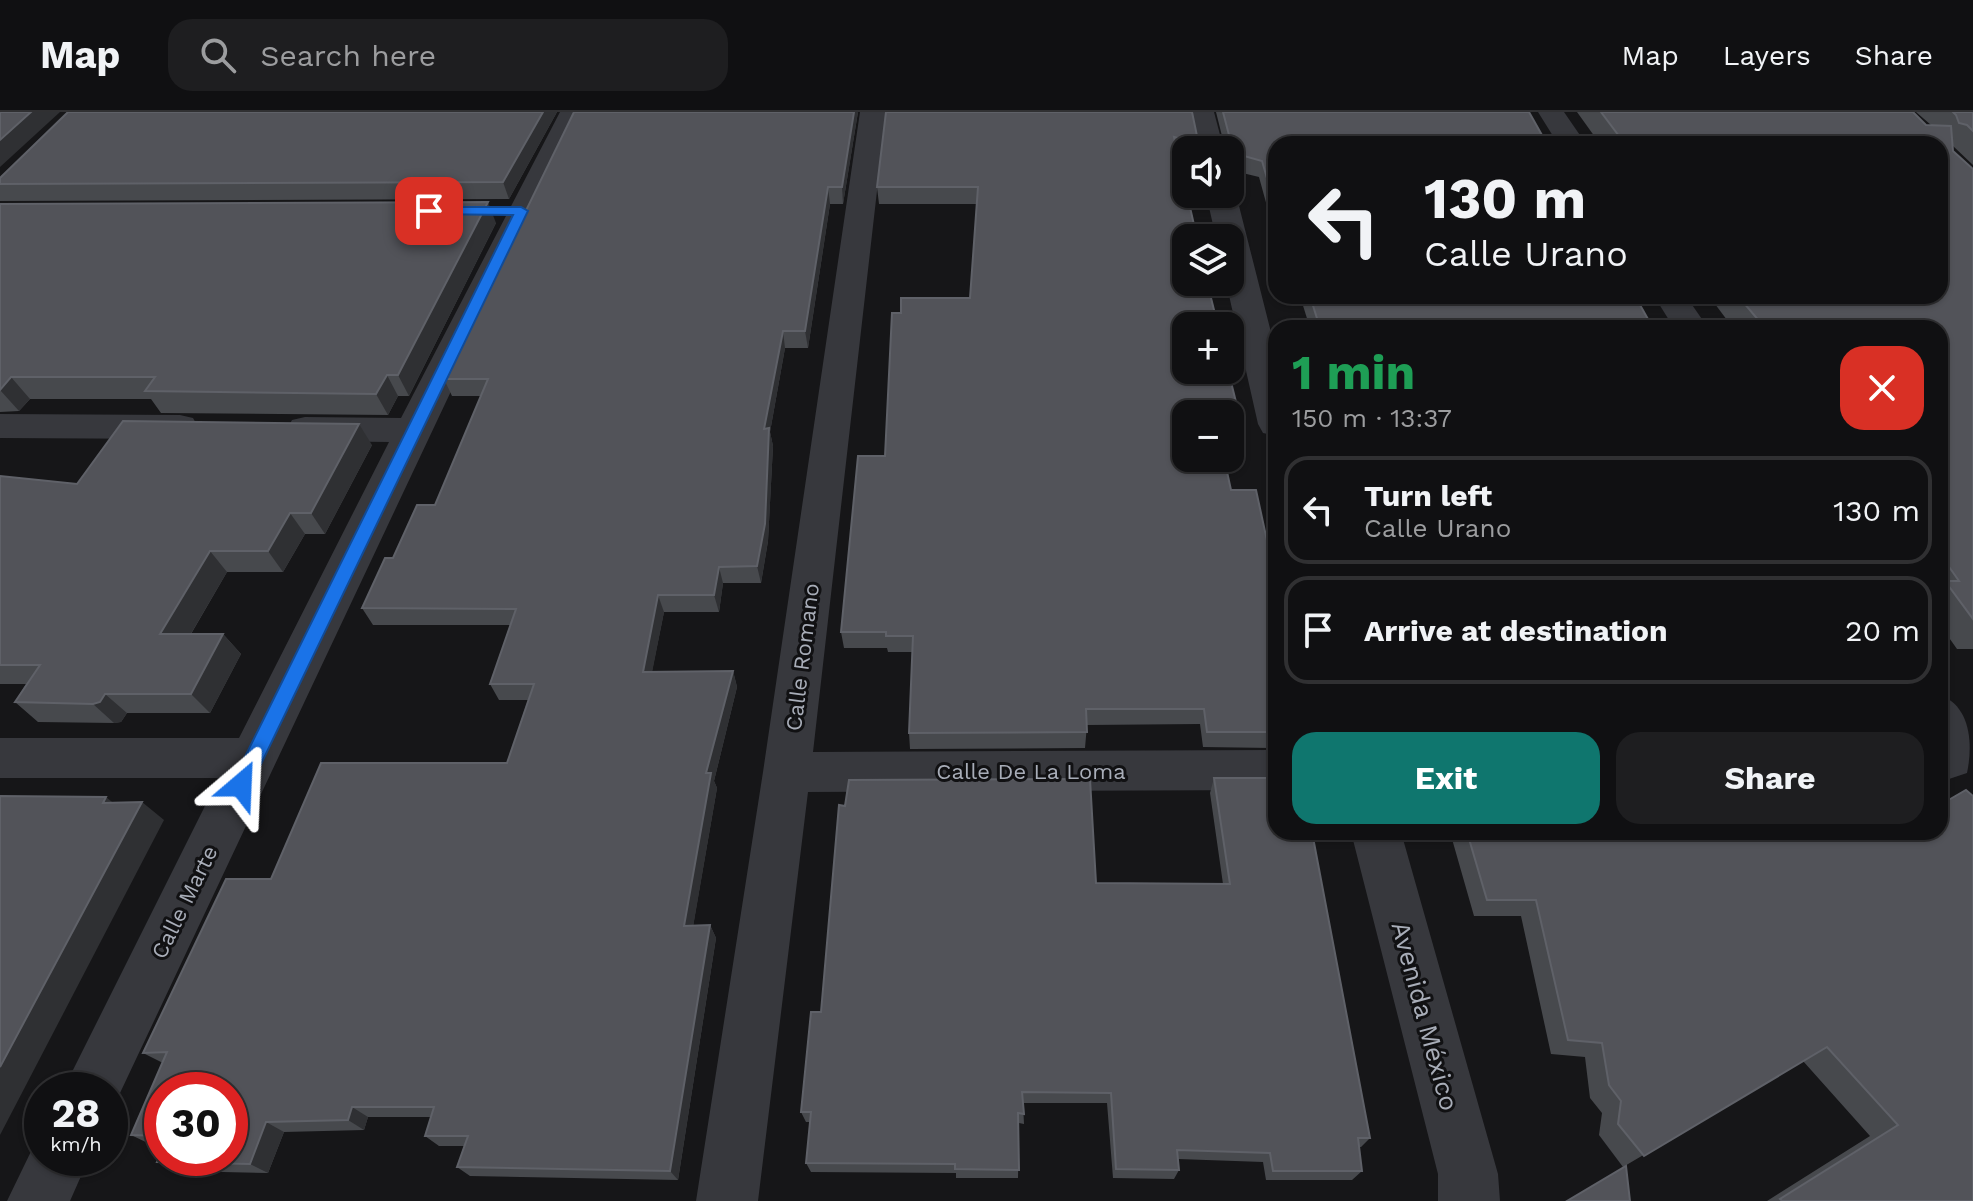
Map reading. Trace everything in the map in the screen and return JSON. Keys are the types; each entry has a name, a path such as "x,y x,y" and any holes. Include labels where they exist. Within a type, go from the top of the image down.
{"street":[{"name":"Calle Marte","path":"101,1072 415,430 506,211 573,112"},
{"name":"Calle Romano","path":"727,1201 787,772 873,112"},
{"path":"1201,112 1207,136"},
{"path":"1551,112 1567,136"},
{"path":"1224,208 1268,391"},
{"path":"0,426 207,428"},
{"path":"271,428 415,430"},
{"path":"0,758 255,758"},
{"name":"Calle De La Loma","path":"787,772 1268,770"},
{"name":"Avenida México","path":"1378,840 1468,1174 1469,1201"},
{"path":"38,1201 50,1176"}],"building":[{"path":"0,112 31,112 0,140"},
{"path":"68,112 543,112 503,182 0,184 0,178"},
{"path":"574,112 854,112 842,187 828,187 805,331 783,331 764,429 769,428 765,524 757,566 719,567 714,595 658,595 643,672 733,671 706,773 711,773 684,926 710,925 670,1171 457,1167 468,1136 425,1136 434,1107 352,1107 348,1120 266,1122 248,1164 248,1072 158,1072 167,1052 143,1053 226,879 271,879 321,763 507,763 534,684 490,684 516,609 362,608 385,558 393,558 417,505 435,505 488,379 444,379"},
{"path":"886,112 1192,112 1197,136 1172,136 1172,208 1190,208 1194,224 1172,224 1172,296 1210,296 1214,312 1172,312 1172,384 1232,384 1236,400 1172,400 1172,472 1227,472 1231,490 1256,490 1268,545 1268,732 1207,732 1204,709 1086,709 1087,732 909,733 913,636 886,636 886,632 841,632 858,456 885,456 892,313 901,313 901,298 970,298 978,187 877,187"},
{"path":"1223,112 1529,112 1542,136 1268,136 1268,182 1262,161 1244,156 1244,136 1197,136 1229,135"},
{"path":"1601,112 1913,112 1926,125 1951,126 1953,151 1973,169 1973,619 1948,585 1948,581 1959,581 1948,565 1948,320 1758,320 1745,304 1948,304 1948,136 1619,136"},
{"path":"1953,112 1973,112 1973,131 1959,123"},
{"path":"488,202 398,375 387,375 376,394 145,391 155,377 11,377 0,390 0,204"},
{"path":"1312,304 1640,304 1648,320 1318,320"},
{"path":"123,421 359,424 311,513 290,513 268,551 210,551 160,634 223,634 191,694 105,694 100,702 93,704 15,702 40,665 0,665 0,476 77,484"},
{"path":"1214,778 1268,778 1268,840 1314,840 1370,1138 1358,1138 1362,1171 1273,1171 1270,1153 1177,1150 1179,1170 1116,1169 1111,1093 1022,1092 1024,1114 1018,1113 1019,1170 955,1169 955,1164 806,1163 811,1112 801,1112 811,1012 821,1012 839,805 845,806 849,780 1090,779 1096,883 1230,884"},
{"path":"1966,790 1973,796 1973,1201 1780,1199 1898,1125 1827,1047 1644,1156 1618,1124 1621,1101 1609,1085 1602,1043 1568,1040 1536,900 1487,900 1469,840 1948,840 1948,800"},
{"path":"0,796 106,797 103,803 142,802 0,1067"},
{"path":"144,1105 144,1135 131,1135"},
{"path":"1626,1166 1630,1201 1567,1201"}],"route":[{"path":"241,785 521,211 429,211"}]}
